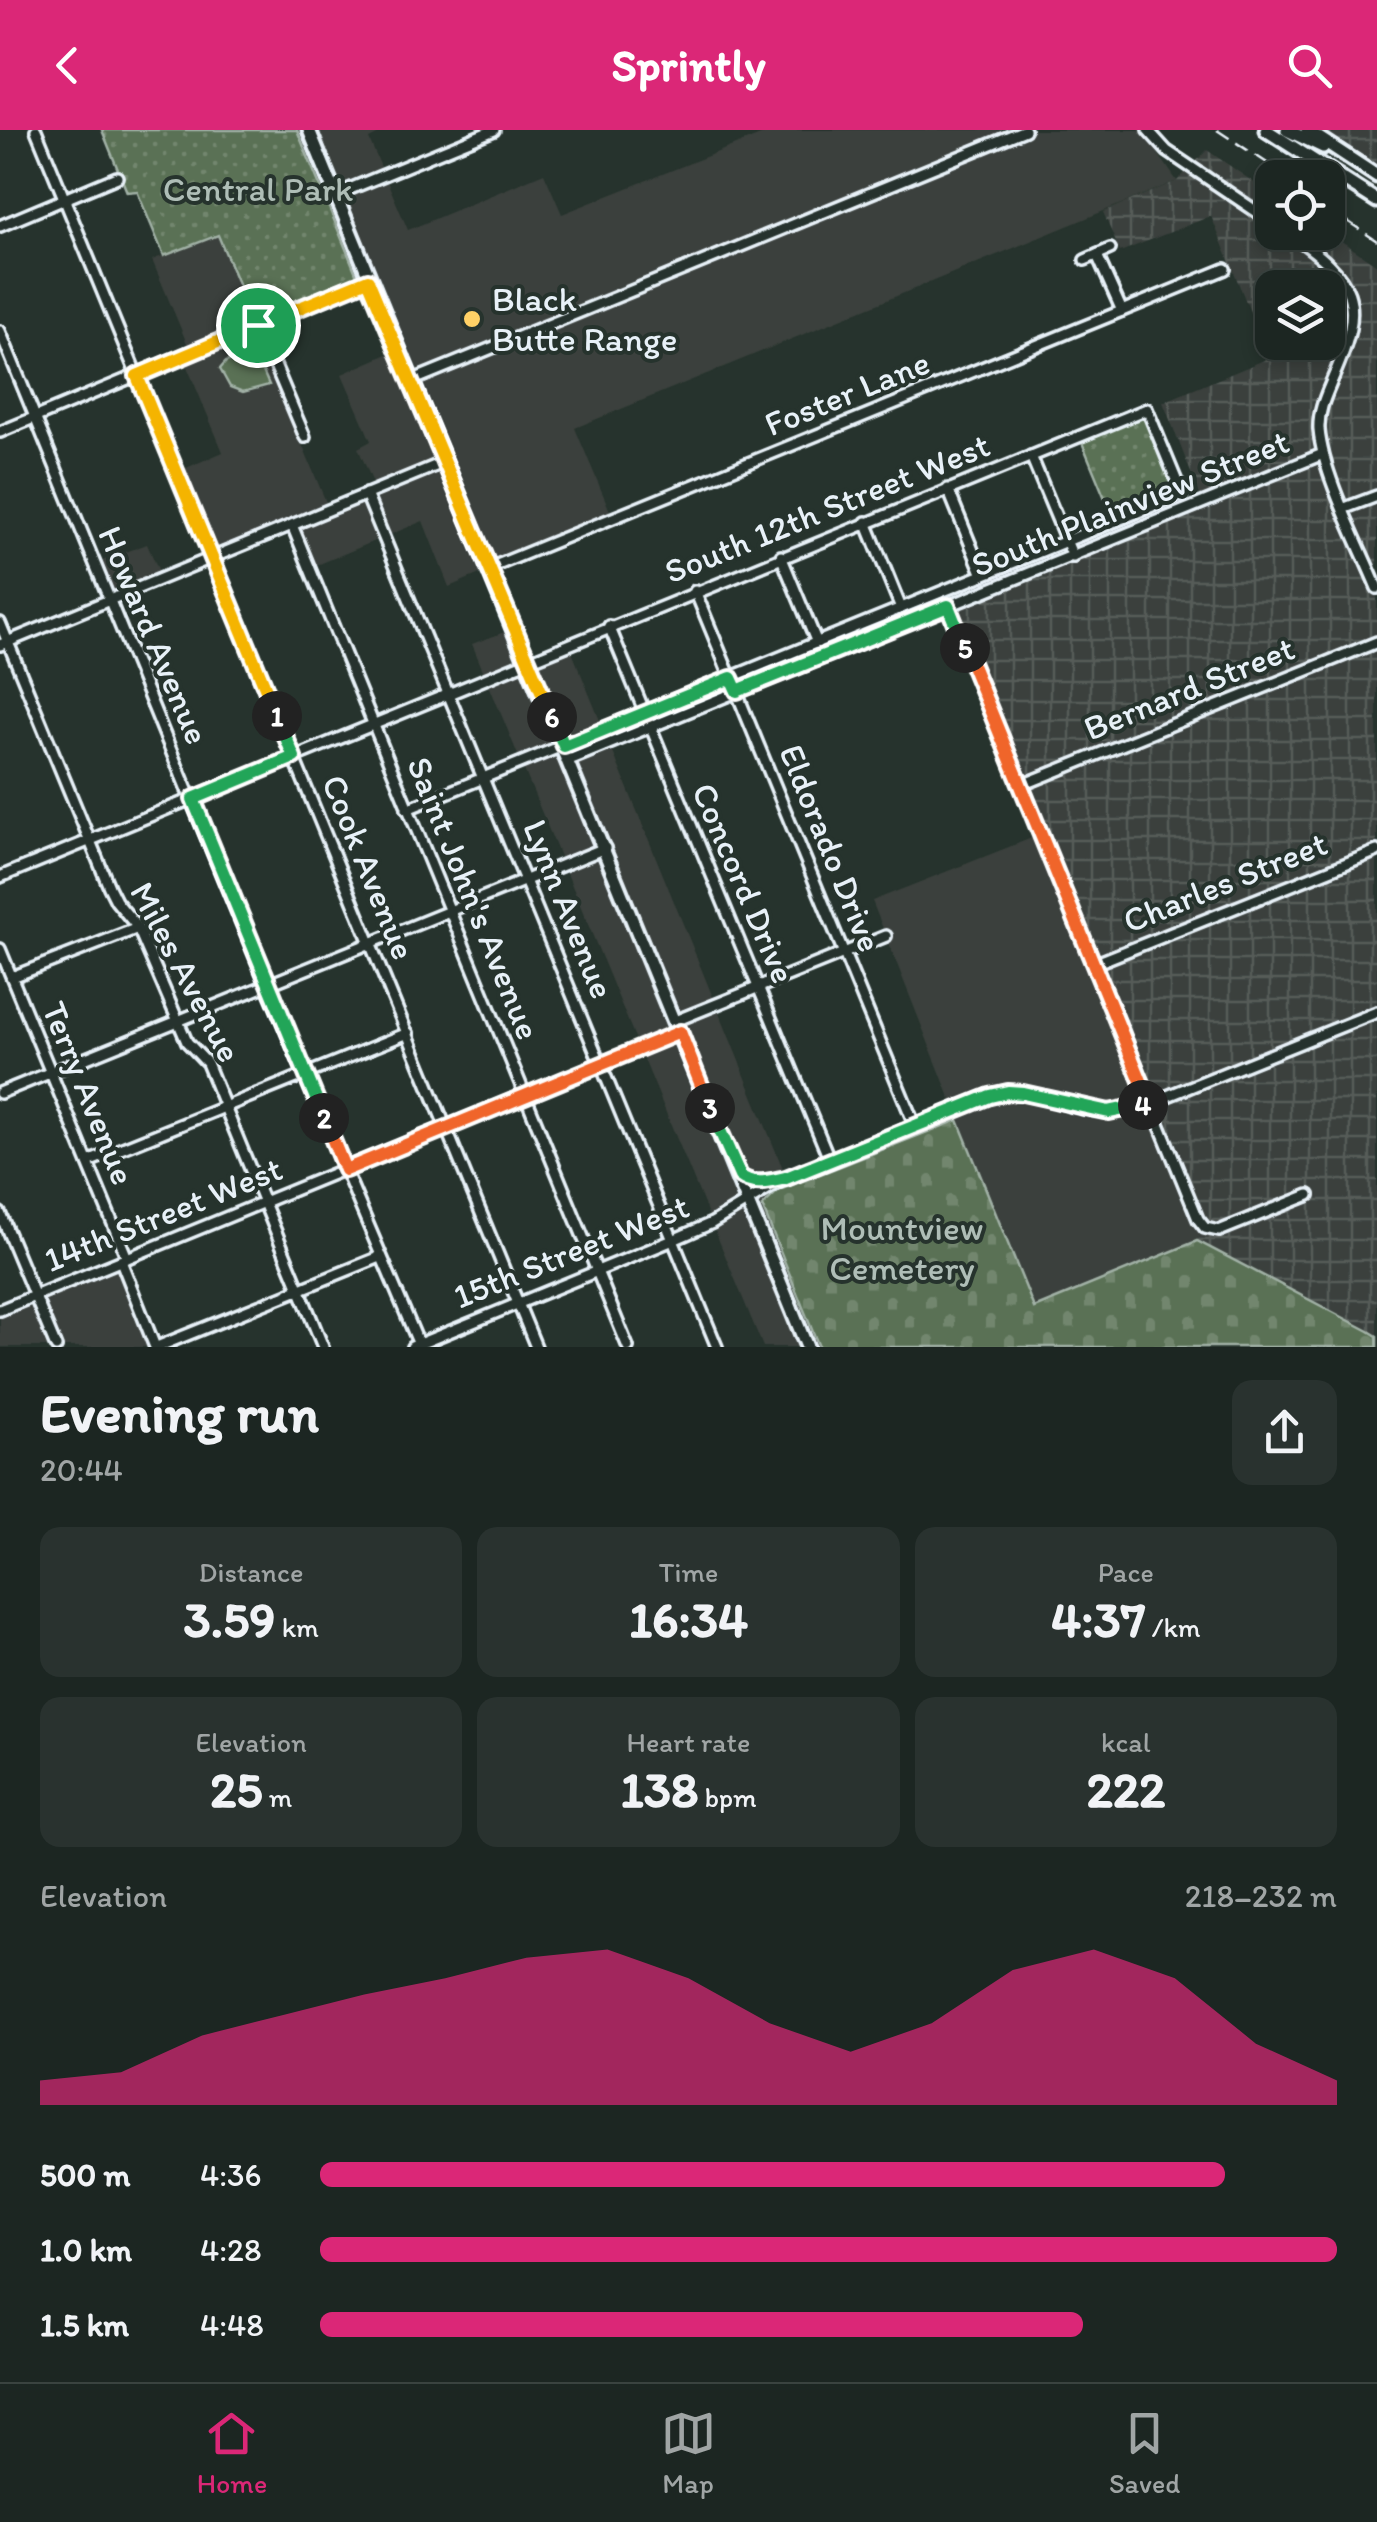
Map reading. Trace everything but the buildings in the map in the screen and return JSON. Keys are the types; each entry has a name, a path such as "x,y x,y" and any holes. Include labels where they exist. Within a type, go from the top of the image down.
{"main road":[{"path":"308,130 564,746 807,1347"},
{"path":"1266,130 1377,202"},
{"path":"1287,130 1346,156"},
{"path":"1306,130 1377,176"}],"street":[{"name":"Cook Avenue","path":"36,130 536,1347"},
{"path":"335,195 494,130"},
{"path":"411,381 1025,130"},
{"path":"1148,130 1167,152 1255,211"},
{"path":"0,226 117,177"},
{"path":"1085,260 1110,248"},
{"path":"1312,250 1342,276 1352,306 1352,325 1319,423 1323,454 1377,588"},
{"path":"1098,255 1122,311"},
{"name":"Foster Lane","path":"490,568 1225,269"},
{"path":"0,432 368,280"},
{"path":"258,325 305,437"},
{"name":"Howard Avenue","path":"0,331 417,1346"},
{"name":"South 12th Street West","path":"0,877 1147,408 1182,494"},
{"name":"South Plainview Street","path":"569,760 1323,454"},
{"path":"1030,456 1072,557"},
{"path":"4,643 445,462"},
{"path":"948,489 983,575"},
{"name":"Lynn Avenue","path":"366,494 717,1347"},
{"name":"South Plainview Street","path":"407,809 1182,494"},
{"path":"1345,508 1377,496"},
{"path":"866,522 901,608"},
{"name":"Saint John's Avenue","path":"292,524 628,1347"},
{"path":"781,556 817,643"},
{"name":"Eldorado Drive","path":"695,591 915,1126"},
{"path":"948,606 1198,1219 1206,1228 1219,1231 1308,1195"},
{"name":"Miles Avenue","path":"0,623 4,643 116,902 138,928 186,1042 206,1063 226,1106 323,1347"},
{"name":"Concord Drive","path":"609,626 830,1162"},
{"name":"Bernard Street","path":"1022,785 1377,642"},
{"path":"0,1093 604,848"},
{"name":"Charles Street","path":"1094,964 1377,850"},
{"path":"12,977 138,928"},
{"name":"14th Street West","path":"0,1310 602,1064 758,988 886,936"},
{"name":"Terry Avenue","path":"0,948 88,1162 156,1347"},
{"name":"15th Street West","path":"417,1346 712,1223 786,1178 1008,1092 1109,1112 1150,1103 1377,1012"},
{"path":"88,1162 408,1033"},
{"path":"735,1169 750,1182 786,1178"},
{"path":"0,1212 56,1347"},
{"path":"156,1347 380,1256"}],"shaded area":[{"path":"297,130 377,130 379,134 369,139 408,230 544,173 562,214 773,130 1142,130 1177,181 575,428 613,518 449,587 423,521 310,568 292,525 212,557 177,472 223,452 183,357 191,353 152,260 218,234 329,509 376,490 358,448 371,441 342,374 390,353"},
{"path":"1320,130 1377,130 1377,168"},
{"path":"1207,150 1255,183 1255,250 1345,250 1345,243 1377,265 1377,1336 1197,1241 1205,1227 948,607 1203,503 1163,402 1264,360 1345,360 1345,270 1255,270 1255,324 1211,216 1120,252 1103,212 1177,181"},
{"path":"147,544 162,578 109,600 94,564"},
{"path":"515,628 528,659 568,642 790,1186 779,1190 762,1207 819,1347 763,1347 472,644"},
{"path":"1042,834 1205,1228 1197,1241 1034,1309 872,901"},
{"path":"121,1261 155,1347 0,1347 0,1310"}],"green space":[{"name":"Central Park","path":"102,130 297,130 358,278 253,320 218,235 164,256 137,191 127,192"},
{"path":"255,353 269,385 243,392 230,387 220,369 226,362"},
{"path":"1147,414 1178,492 1113,518 1081,440"},
{"name":"Mountview Cemetery","path":"958,1120 1034,1308 1197,1241 1369,1331 1377,1336 1377,1347 819,1347 762,1206 779,1190"}],"railway":[{"path":"1217,130 1263,160"},
{"path":"1345,219 1377,241"}],"place":[{"name":"Black Butte Range","path":"472,319"}],"route":[{"path":"368,280 564,746 731,678 737,691 948,606 1150,1103 1109,1112 1008,1092 786,1178 750,1182 743,1180 735,1169 680,1032 345,1170 193,799 294,757 137,376 258,325 368,280"}]}
